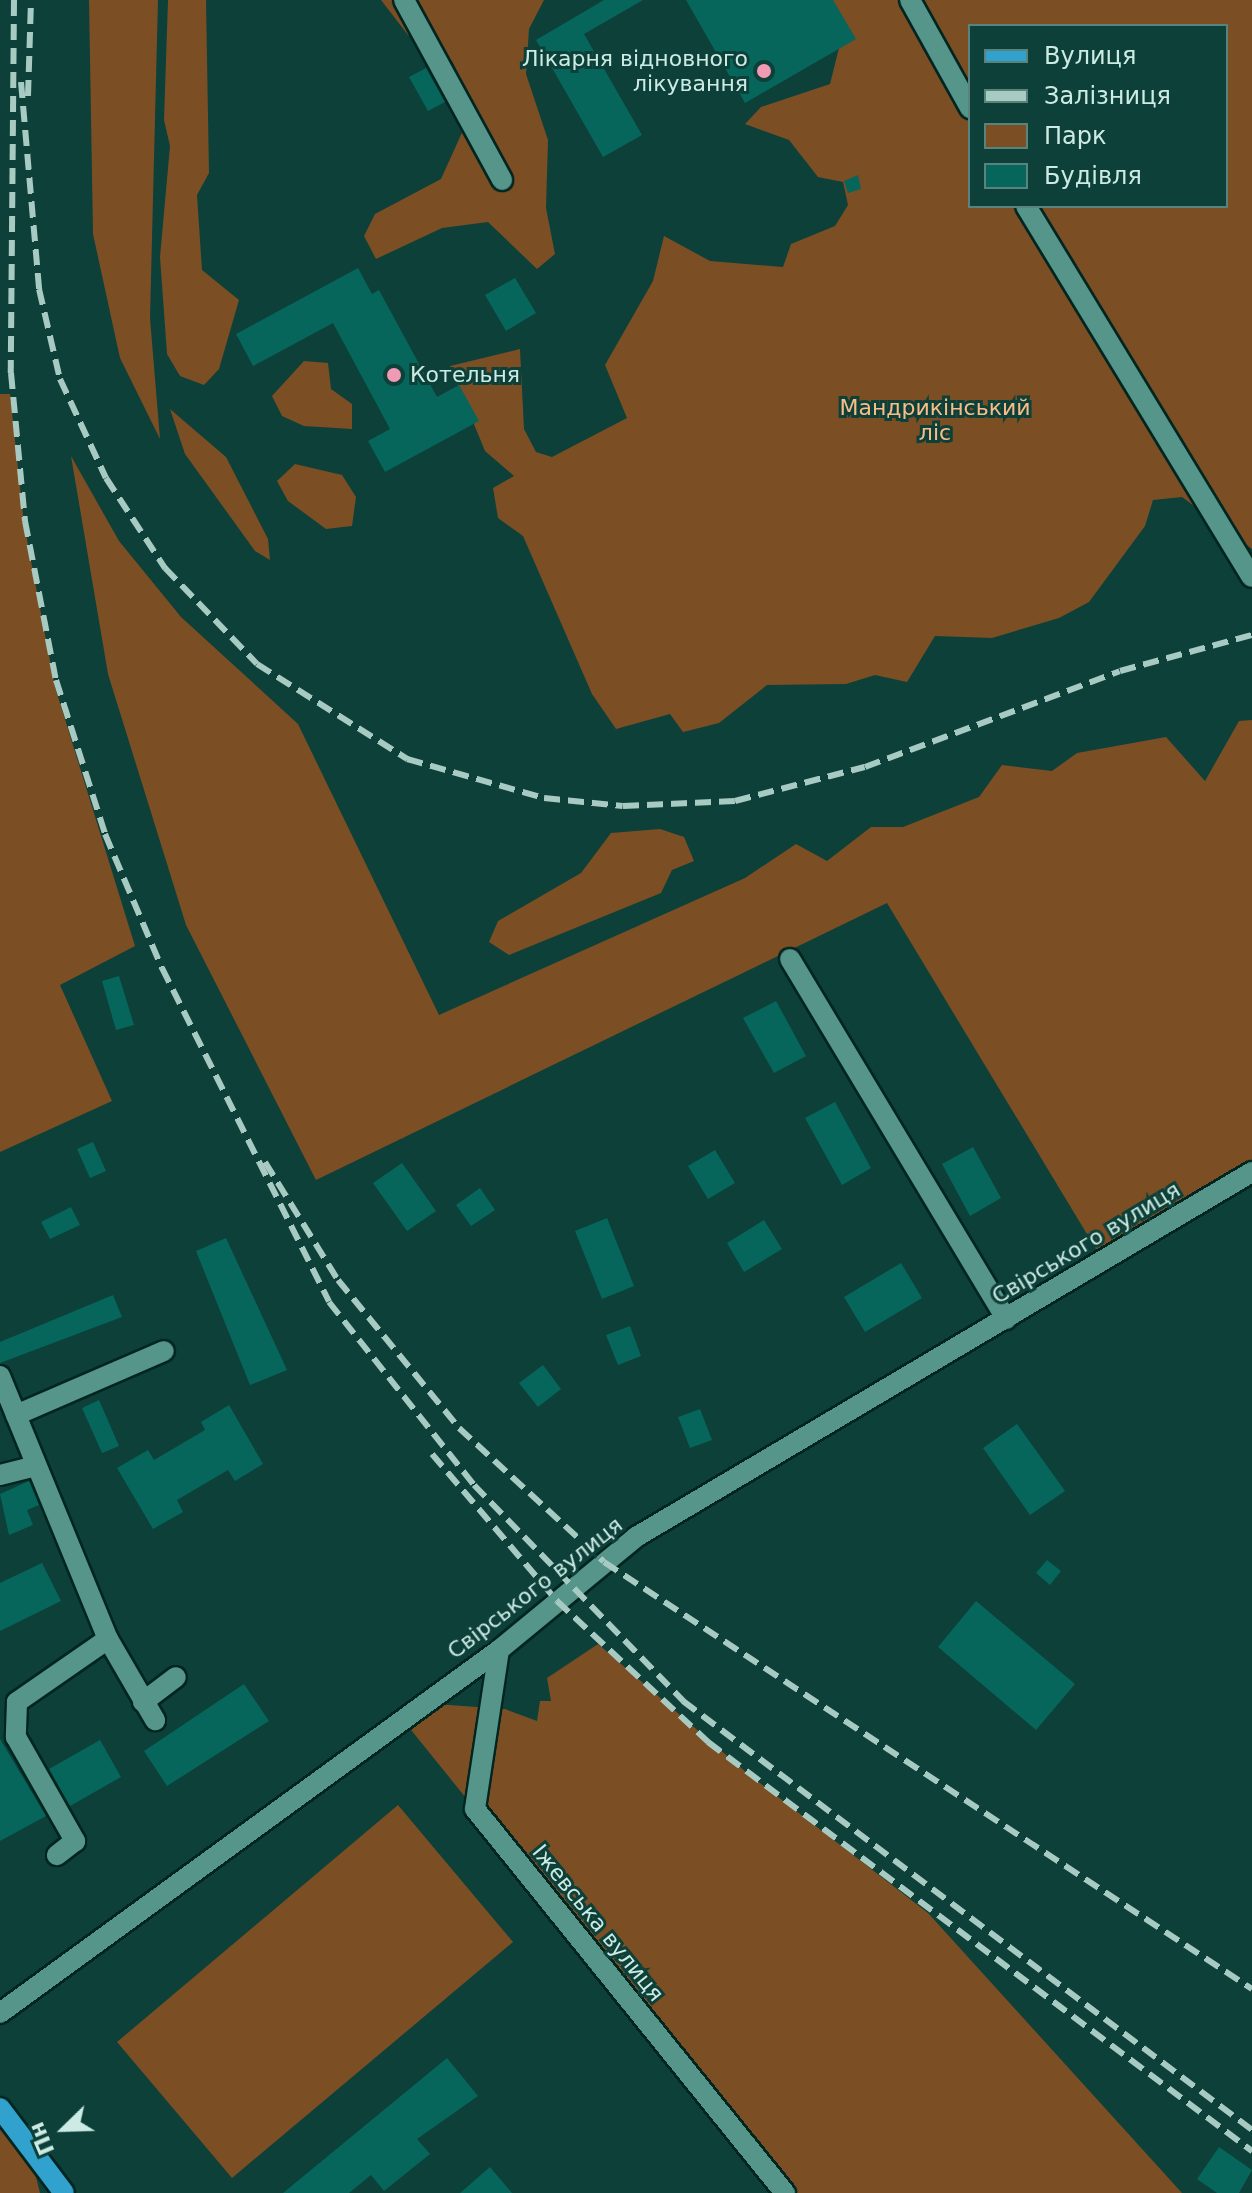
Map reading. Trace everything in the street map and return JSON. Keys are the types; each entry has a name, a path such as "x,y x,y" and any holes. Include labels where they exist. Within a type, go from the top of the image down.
{"main road":[{"path":"0,2108 64,2193"}],"street":[{"path":"404,0 502,180"},
{"path":"910,0 968,104"},
{"path":"1027,208 1252,577"},
{"path":"790,959 1006,1319"},
{"name":"Свірського вулиця","path":"0,2013 499,1650 636,1537 1252,1172"},
{"path":"16,1415 164,1351"},
{"path":"0,1376 108,1639 155,1720"},
{"path":"0,1475 36,1466"},
{"path":"57,1855 75,1841 16,1737 17,1702 108,1639"},
{"name":"Іжевська вулиця","path":"499,1650 475,1809 785,2193"},
{"path":"143,1702 176,1677"}],"green space":[{"path":"89,0 158,0 150,318 160,439 120,358 93,234"},
{"path":"168,0 206,0 209,173 197,195 202,270 239,300 219,369 204,385 180,376 167,354 160,257 170,146 164,120"},
{"path":"381,0 544,0 529,29 526,74 548,140 546,208 555,254 537,269 488,222 442,228 376,259 364,236 375,214 441,179 474,106 452,61 408,35"},
{"name":"Мандрикінський ліс","path":"825,0 1252,0 1252,549 1182,497 1153,500 1145,526 1089,602 1059,618 992,638 935,636 907,682 875,675 846,684 767,685 719,723 683,732 670,714 616,729 592,694 523,536 498,518 493,488 514,476 485,451 450,366 520,349 524,429 536,452 552,457 627,418 605,365 653,281 664,236 710,261 783,267 791,244 835,226 848,205 843,182 818,177 789,140 745,124 761,107 830,84 841,40"},
{"path":"304,361 328,363 331,389 352,404 352,429 304,426 282,416 272,396"},
{"path":"0,394 10,394 24,524 55,687 135,946 60,985 112,1101 0,1152"},
{"path":"170,409 226,457 268,539 270,560 255,551 185,454"},
{"path":"71,456 119,541 181,617 298,724 439,1015 745,878 796,844 827,861 871,827 903,827 979,797 1002,765 1052,771 1077,753 1166,737 1205,781 1239,721 1252,720 1252,1172 1102,1259 887,903 316,1180 186,925 108,674"},
{"path":"295,464 342,475 356,497 352,526 326,529 288,501 277,481"},
{"path":"660,829 684,837 694,861 672,870 661,893 509,955 489,942 498,921 581,873 611,833"},
{"path":"598,1644 747,1773 928,1913 1182,2193 785,2193 403,1720 435,1704 505,1709 537,1721 540,1701 551,1701 547,1678"},
{"path":"398,1805 513,1942 232,2178 117,2042"},
{"path":"0,2112 35,2173 40,2193 0,2193"}],"building":[{"name":"Лікарня відновного лікування","path":"604,0 643,0 584,34 642,135 603,157 536,40"},
{"name":"Лікарня відновного лікування","path":"686,0 833,0 856,39 745,103"},
{"path":"426,68 445,102 428,111 409,77"},
{"path":"858,175 861,189 848,193 844,181"},
{"name":"Котельня","path":"358,268 372,294 379,290 437,397 459,385 479,421 385,472 368,441 390,429 333,323 253,366 236,334"},
{"path":"515,278 536,313 506,331 485,295"},
{"path":"119,976 134,1025 116,1030 102,981"},
{"path":"776,1001 806,1056 774,1073 743,1018"},
{"path":"835,1102 871,1168 842,1185 805,1118"},
{"path":"93,1142 106,1171 90,1178 77,1149"},
{"path":"973,1147 1001,1198 970,1216 942,1164"},
{"path":"715,1150 735,1183 708,1199 688,1166"},
{"path":"402,1163 436,1211 407,1231 373,1183"},
{"path":"480,1188 495,1210 471,1226 456,1205"},
{"path":"71,1207 80,1225 50,1239 41,1222"},
{"path":"607,1218 634,1286 602,1299 575,1231"},
{"path":"764,1220 782,1249 744,1272 727,1243"},
{"path":"226,1238 287,1370 250,1385 196,1251"},
{"path":"901,1263 922,1298 865,1332 844,1297"},
{"path":"113,1295 122,1317 0,1363 0,1342"},
{"path":"630,1326 641,1356 618,1365 606,1335"},
{"path":"543,1365 561,1389 538,1407 519,1383"},
{"path":"99,1400 119,1446 102,1453 82,1408"},
{"path":"229,1405 263,1464 235,1481 228,1470 177,1500 183,1512 153,1529 117,1468 148,1450 154,1460 205,1430 201,1422"},
{"path":"700,1409 712,1440 690,1448 678,1417"},
{"path":"1017,1424 1065,1491 1030,1515 983,1448"},
{"path":"29,1481 39,1505 27,1510 33,1525 9,1535 0,1494"},
{"path":"1047,1560 1061,1571 1050,1585 1036,1573"},
{"path":"42,1563 61,1601 0,1631 0,1583"},
{"path":"976,1601 1075,1684 1036,1730 938,1647"},
{"path":"244,1684 269,1721 167,1786 144,1751"},
{"path":"0,1739 46,1816 0,1841"},
{"path":"100,1740 121,1777 70,1806 49,1769"},
{"path":"447,2058 478,2096 417,2139 430,2154 384,2191 371,2175 349,2193 283,2193"},
{"path":"1219,2147 1252,2170 1239,2193 1217,2193 1197,2179"},
{"path":"490,2167 512,2193 460,2193"}],"railway":[{"path":"14,0 11,373 25,521 56,680 105,834 162,968 329,1302 474,1485 683,1701 1252,2130"},
{"path":"28,96 31,0"},
{"path":"21,82 39,289 60,379 106,478 165,568 257,664 407,759 544,798 623,806 735,801 865,767 1120,671 1252,635"},
{"path":"265,1162 338,1280 459,1428 604,1562 1252,1989"},
{"path":"432,1454 557,1601 708,1742 1252,2151"}],"place":[{"name":"Лікарня відновного лікування","path":"764,71"},
{"name":"Котельня","path":"394,375"}]}
